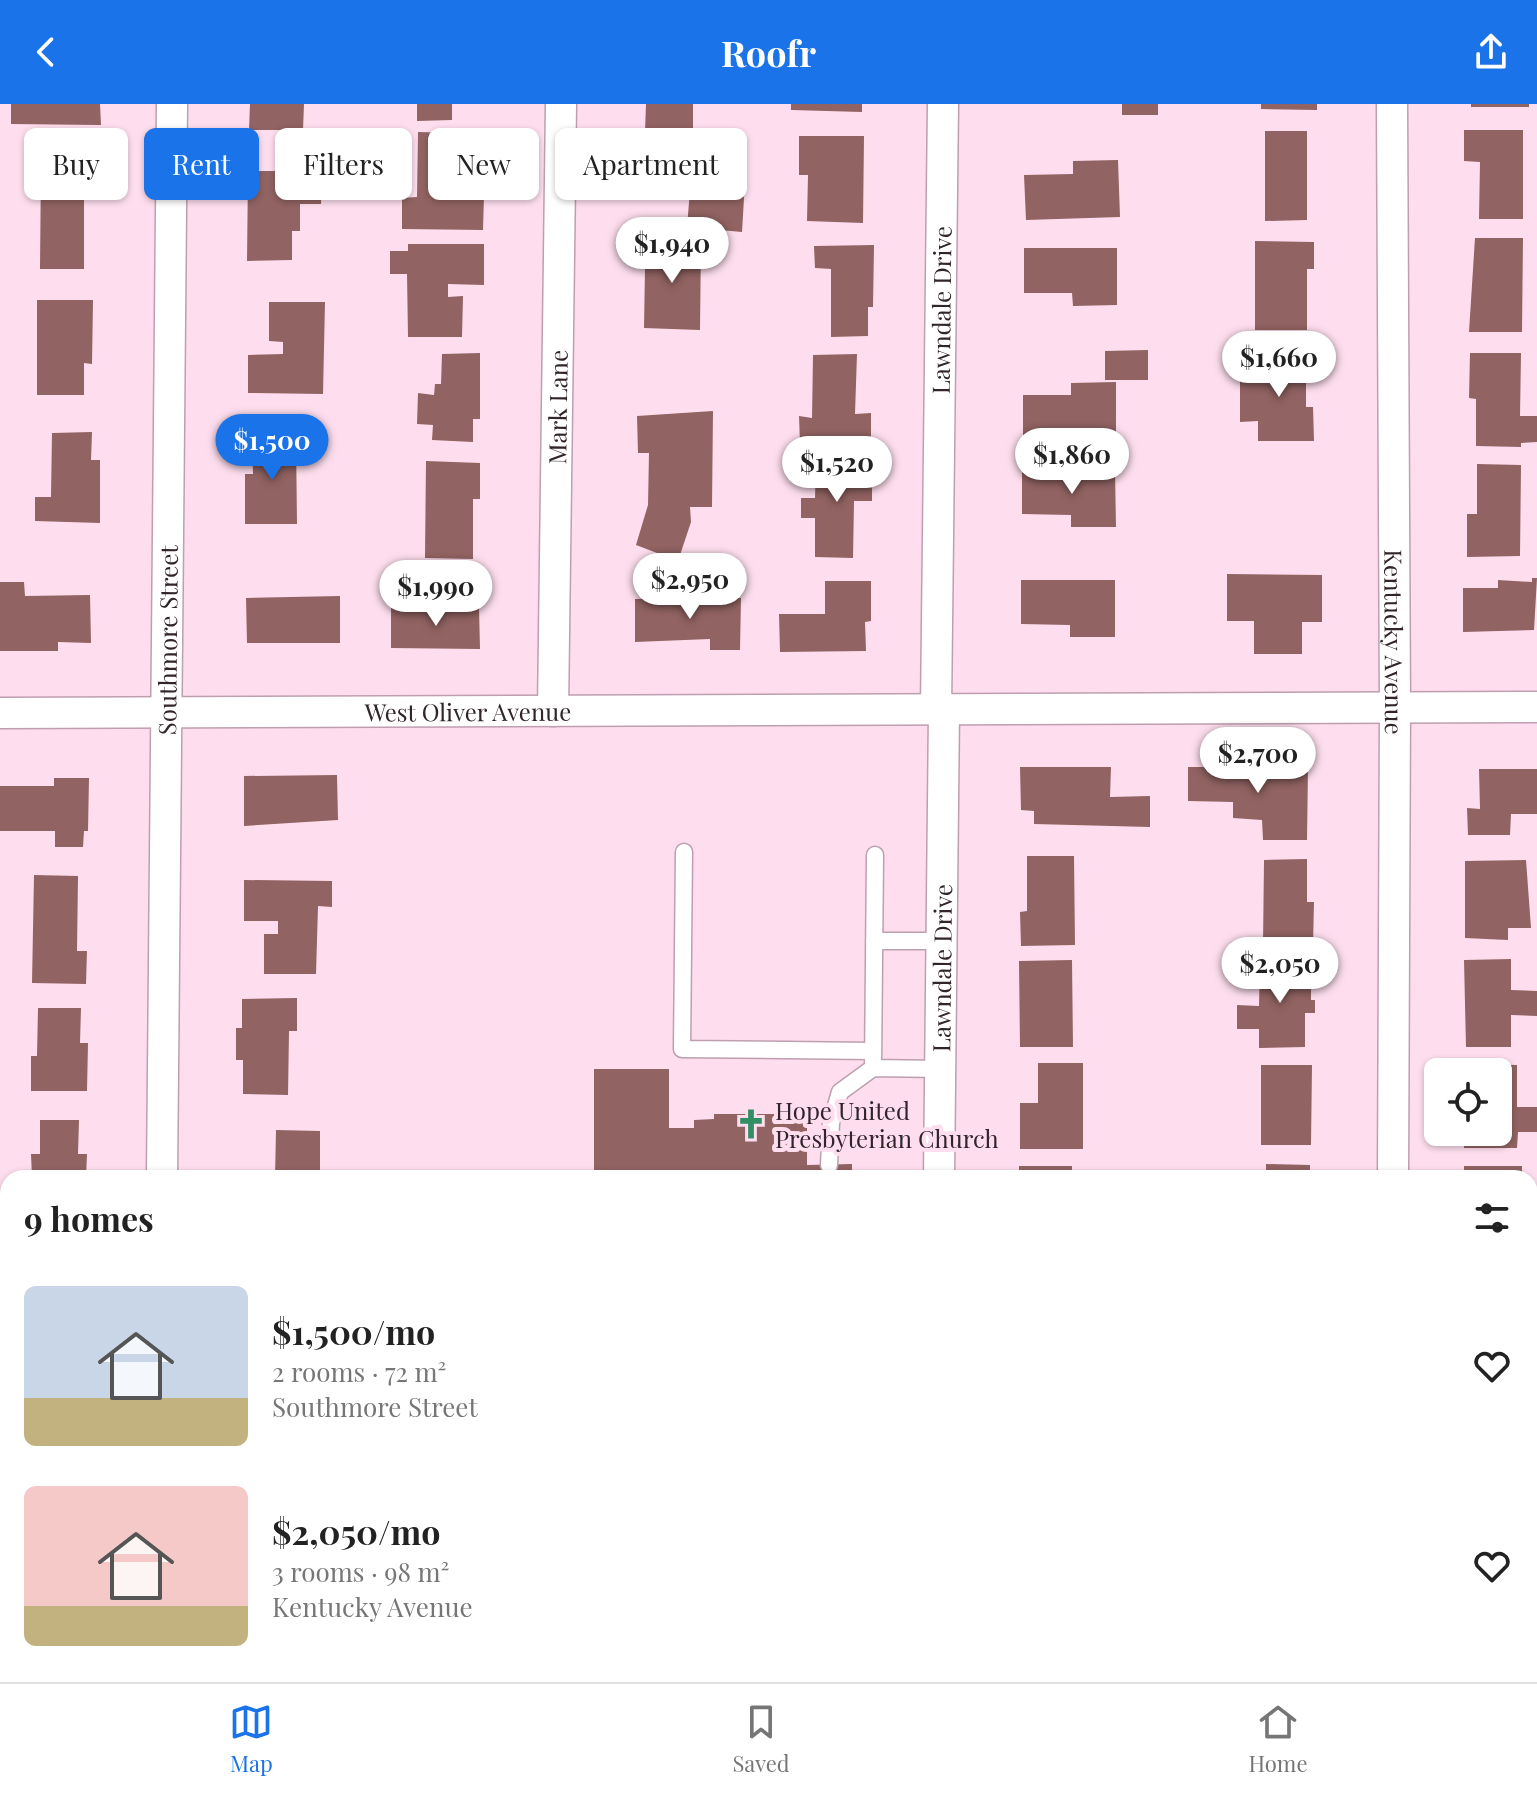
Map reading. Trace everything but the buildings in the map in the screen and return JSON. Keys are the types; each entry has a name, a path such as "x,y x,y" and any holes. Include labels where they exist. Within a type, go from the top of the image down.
{"street":[{"name":"Southmore Street","path":"162,1170 169,712 172,104"},
{"name":"Mark Lane","path":"553,711 561,104"},
{"name":"Lawndale Drive","path":"939,1170 943,104"},
{"name":"Kentucky Avenue","path":"1392,104 1395,708 1393,1170"},
{"name":"West Oliver Avenue","path":"0,713 1537,707"}],"lane":[{"path":"684,852 682,1049 873,1060 940,1069"},
{"path":"829,1165 831,1123 840,1092 873,1060 875,855"},
{"path":"874,941 942,941"}],"place":[{"name":"Hope United Presbyterian Church","path":"751,1124"}]}
